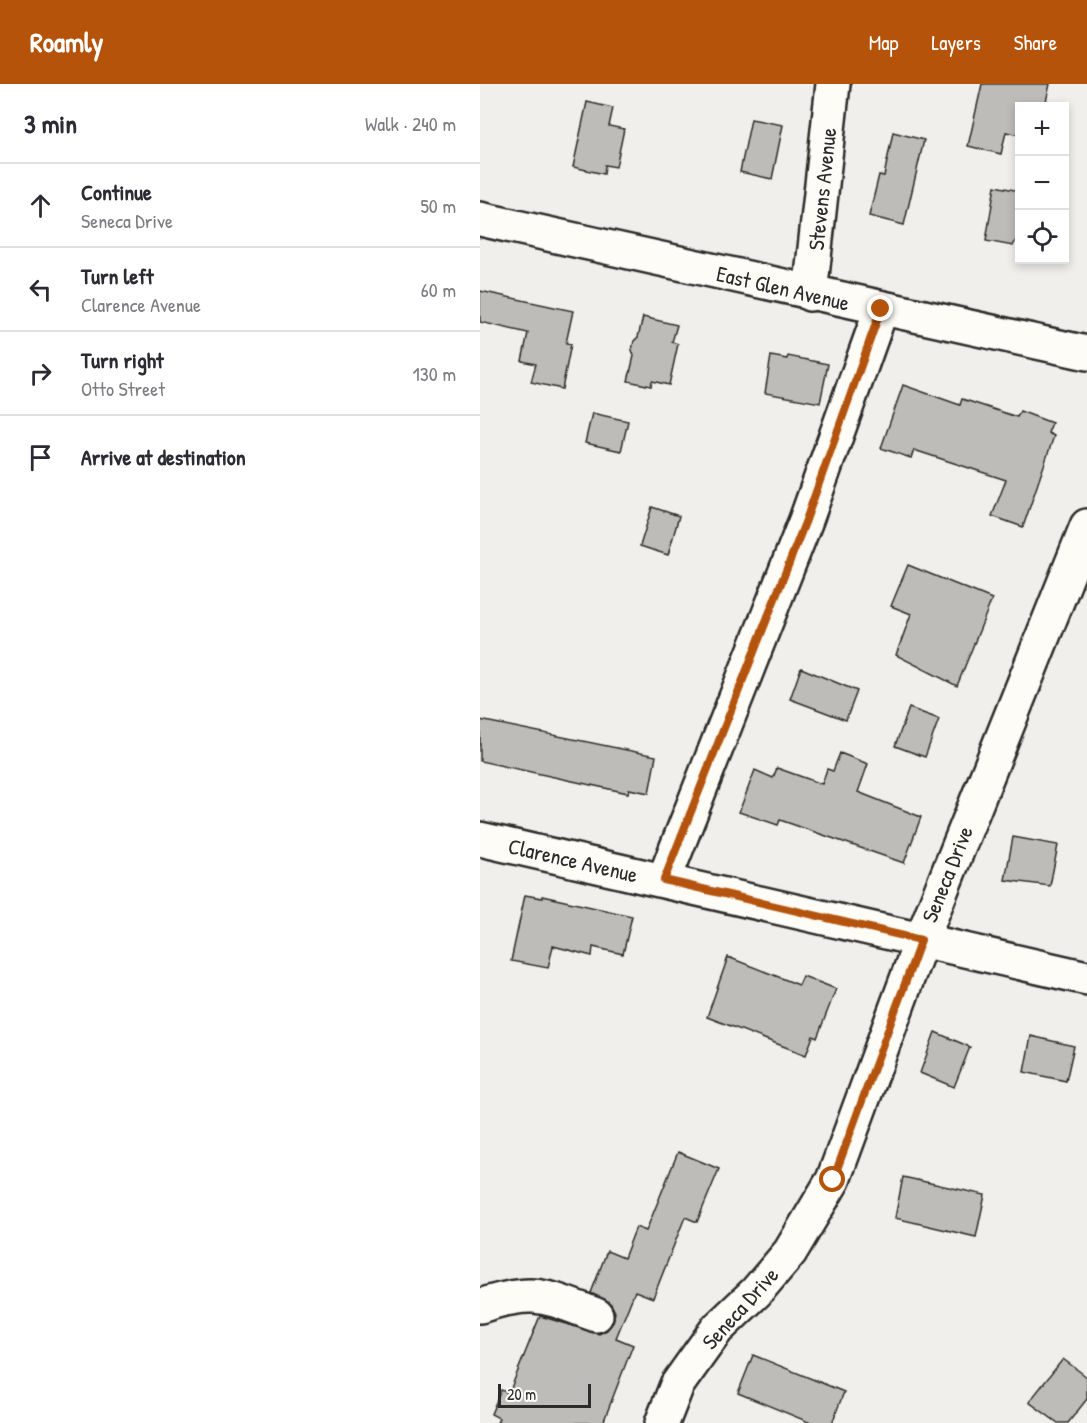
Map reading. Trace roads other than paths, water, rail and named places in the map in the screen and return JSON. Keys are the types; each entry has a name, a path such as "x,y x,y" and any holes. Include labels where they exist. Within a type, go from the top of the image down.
{"street":[{"name":"Stevens Avenue","path":"810,294 833,84"},
{"name":"East Glen Avenue","path":"480,219 810,294 1087,353"},
{"path":"664,880 806,520 881,309"},
{"name":"Seneca Drive","path":"662,1423 677,1385 710,1338 756,1292 790,1252 833,1180 921,940 1087,526"},
{"name":"Clarence Avenue","path":"480,839 1087,978"},
{"path":"480,1305 513,1295 541,1295 596,1315"}]}
